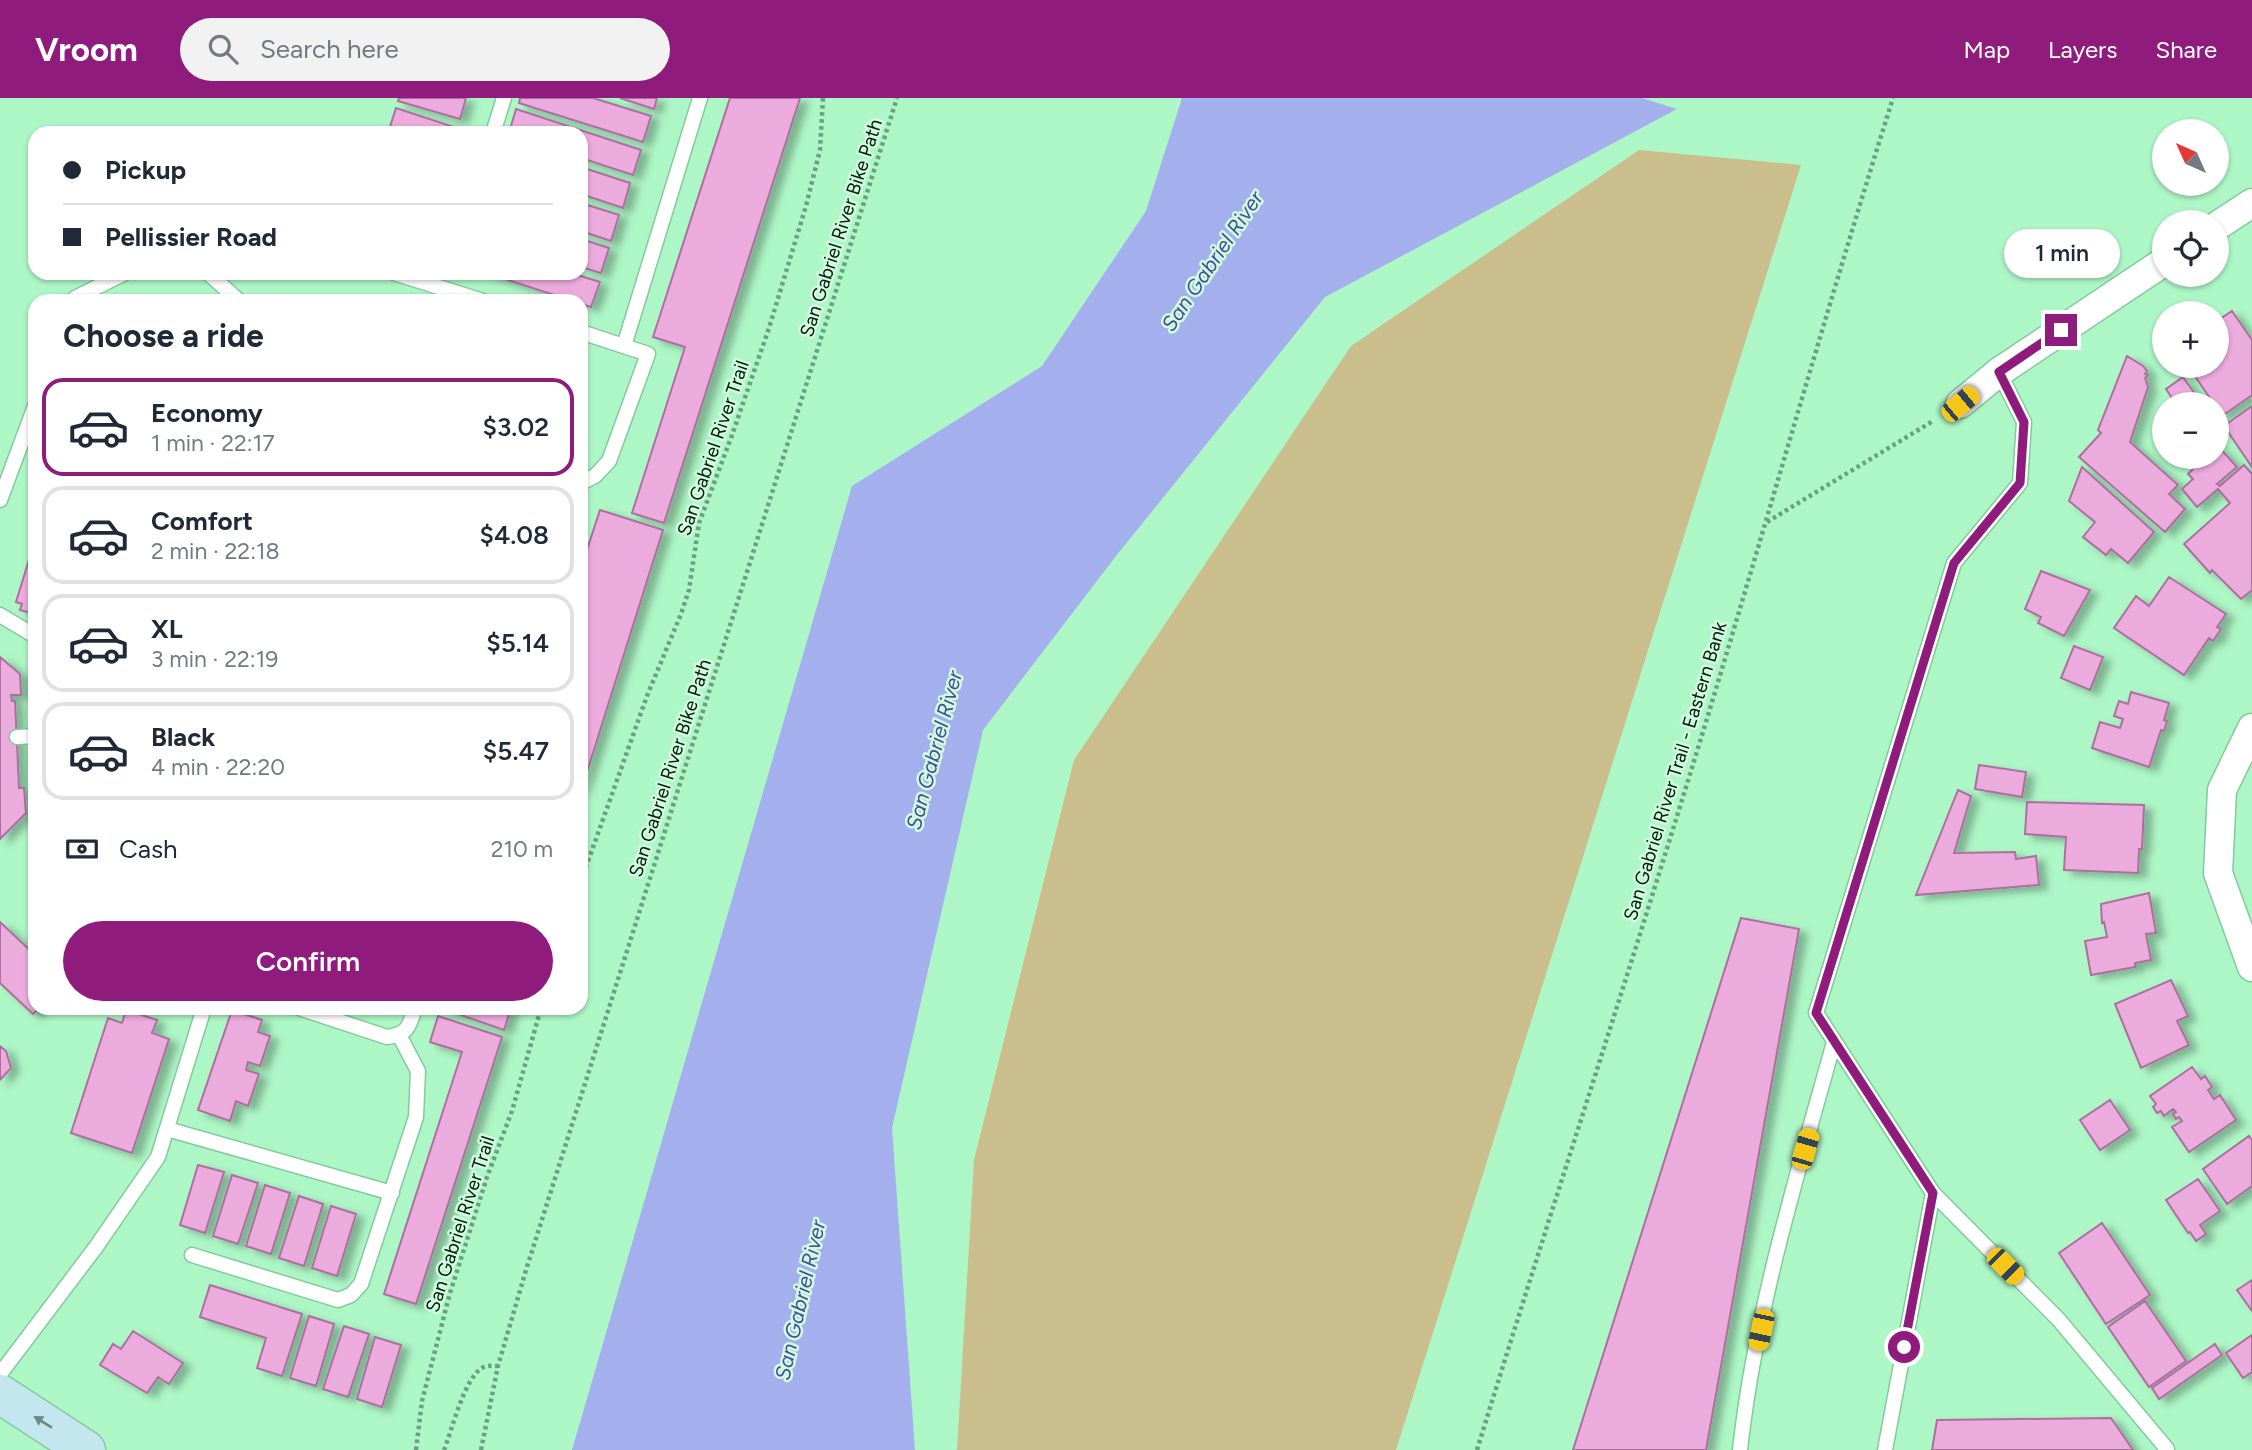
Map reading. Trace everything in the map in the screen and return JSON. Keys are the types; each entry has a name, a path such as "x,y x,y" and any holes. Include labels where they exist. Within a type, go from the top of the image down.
{"main road":[{"path":"0,1394 86,1450"}],"street":[{"path":"2229,218 2252,203"},
{"path":"1960,404 1999,372 2152,270"},
{"path":"2252,728 2222,790 2218,873 2252,967"}],"lane":[{"path":"494,126 504,98"},
{"path":"624,346 700,98"},
{"path":"83,294 111,280"},
{"path":"216,280 231,294"},
{"path":"417,280 461,294"},
{"path":"443,288 445,280"},
{"path":"588,334 649,354 609,461 588,483"},
{"path":"1999,372 2024,422 2020,483 1954,563 1816,1013 1933,1193 2059,1320 2167,1448"},
{"path":"0,500 28,425"},
{"path":"0,615 28,632"},
{"path":"17,737 28,736"},
{"path":"0,1374 96,1247 158,1157 202,1015"},
{"path":"320,1015 387,1037 399,1035 408,1028 413,1015"},
{"path":"192,1255 338,1300 351,1295 361,1284 416,1117 418,1071 399,1035"},
{"path":"1740,1450 1745,1405 1782,1230 1835,1041"},
{"path":"167,1129 392,1193"},
{"path":"1885,1450 1933,1193"}],"path":[{"name":"San Gabriel River Trail","path":"588,861 647,696 689,590 699,523 732,438 806,206 820,150 823,98"},
{"name":"San Gabriel River Bike Path","path":"481,1450 498,1366 526,1270 897,98"},
{"name":"San Gabriel River Trail - Eastern Bank","path":"1477,1450 1695,759 1830,297 1892,98"},
{"path":"1766,522 1960,404"},
{"name":"San Gabriel River Trail","path":"416,1450 422,1401 450,1293 487,1177 508,1124 539,1015"},
{"path":"444,1450 469,1383 479,1370 487,1365 498,1366"}],"shaded area":[{"path":"1639,150 1801,165 1396,1450 957,1450 974,1160 1074,760 1351,346"}],"water":[{"name":"San Gabriel River","path":"1182,98 1642,98 1677,109 1325,297 1116,556 983,730 892,1128 915,1450 572,1450 852,486 1042,366 1146,211"}],"building":[{"path":"399,98 466,98 460,119 398,101"},
{"path":"520,98 593,98 651,116 643,142 519,103"},
{"path":"620,98 657,98 654,109"},
{"path":"730,98 800,98 664,523 632,513 685,347 653,337"},
{"path":"396,108 451,126 390,126"},
{"path":"516,109 568,126 511,126"},
{"path":"588,133 641,150 633,175 588,160"},
{"path":"588,169 630,183 623,208 588,196"},
{"path":"588,205 619,215 611,241 588,233"},
{"path":"588,241 609,248 601,273 588,269"},
{"path":"588,278 600,282 591,307 588,306 588,294 551,294 508,280"},
{"path":"2232,311 2252,340 2252,395 2229,411 2229,392 2206,392 2196,378 2229,378 2229,313"},
{"path":"2127,356 2143,366 2147,371 2145,374 2148,375 2145,378 2148,387 2130,442 2152,462 2152,469 2160,469 2178,485 2169,494 2185,509 2165,532 2079,457 2101,433 2098,430"},
{"path":"2184,378 2194,392 2168,392 2166,389"},
{"path":"2252,406 2252,467 2229,433 2229,422"},
{"path":"2229,458 2237,467 2217,484 2220,486 2244,465 2252,474 2252,590 2241,599 2212,570 2210,573 2184,544 2230,503 2218,489 2197,507 2182,489 2193,479 2188,474 2193,469 2229,469"},
{"path":"2082,467 2154,532 2128,563 2111,549 2106,555 2083,537 2095,522 2069,501"},
{"path":"600,510 663,530 588,769 588,547"},
{"path":"28,563 28,612 20,610 22,604 16,602"},
{"path":"2041,571 2090,590 2064,636 2038,623 2041,617 2025,609"},
{"path":"2169,577 2226,614 2217,627 2221,629 2213,641 2209,638 2184,675 2114,628 2136,596 2149,606"},
{"path":"2074,646 2103,657 2090,690 2061,678"},
{"path":"0,657 20,674 21,695 11,695 12,701 15,701 19,788 24,788 26,813 0,839"},
{"path":"2131,692 2169,703 2164,731 2161,730 2149,767 2092,748 2100,722 2120,728 2123,719 2114,716 2119,701 2128,704"},
{"path":"1979,765 2026,772 2022,797 1975,789"},
{"path":"1958,790 1971,796 1954,853 2015,852 2016,859 2036,856 2039,885 1916,895"},
{"path":"2027,802 2144,805 2138,873 2064,870 2066,837 2025,834"},
{"path":"2149,893 2156,933 2146,934 2151,960 2135,963 2135,967 2091,975 2085,941 2107,937 2104,922 2102,923 2101,904"},
{"path":"1741,918 1799,929 1706,1450 1573,1450"},
{"path":"0,922 28,948 28,1009 0,983"},
{"path":"2171,980 2188,1016 2177,1021 2189,1045 2141,1068 2115,1004"},
{"path":"124,1015 142,1015 157,1020 152,1033 169,1039 132,1153 71,1133 108,1018 122,1023"},
{"path":"230,1015 247,1015 262,1020 258,1032 270,1036 260,1066 248,1062 246,1070 259,1074 248,1106 236,1101 230,1121 198,1110"},
{"path":"461,1015 509,1015 504,1030"},
{"path":"438,1016 502,1037 416,1304 384,1294 462,1052 430,1042"},
{"path":"0,1046 6,1051 11,1068 0,1080"},
{"path":"2192,1067 2201,1079 2205,1076 2212,1087 2208,1090 2214,1099 2220,1095 2236,1120 2189,1152 2172,1127 2182,1121 2179,1117 2176,1119 2173,1114 2176,1112 2173,1109 2164,1116 2161,1111 2157,1113 2153,1107 2156,1104 2150,1096"},
{"path":"2110,1100 2130,1130 2100,1150 2080,1120"},
{"path":"2249,1136 2252,1140 2252,1186 2227,1204 2203,1169"},
{"path":"198,1165 224,1172 205,1233 180,1225"},
{"path":"232,1175 258,1183 238,1244 213,1236"},
{"path":"2198,1179 2220,1211 2200,1225 2206,1234 2196,1241 2166,1200"},
{"path":"265,1185 290,1193 271,1254 246,1246"},
{"path":"299,1196 323,1204 304,1266 279,1258"},
{"path":"331,1206 356,1214 337,1276 312,1268"},
{"path":"2102,1223 2150,1295 2106,1324 2059,1253"},
{"path":"2252,1280 2252,1311 2237,1290"},
{"path":"210,1285 302,1314 282,1376 257,1368 266,1338 200,1317"},
{"path":"2145,1301 2186,1361 2149,1387 2108,1327"},
{"path":"309,1316 334,1324 316,1386 290,1378"},
{"path":"344,1326 369,1334 348,1397 323,1389"},
{"path":"133,1331 183,1363 169,1384 158,1377 147,1393 100,1365 113,1344 121,1349"},
{"path":"2252,1335 2252,1372 2243,1378 2226,1353"},
{"path":"375,1337 401,1345 382,1407 357,1399"},
{"path":"2215,1344 2222,1355 2159,1399 2152,1388"},
{"path":"2111,1418 2133,1450 1932,1450 1937,1420"}],"route":[{"path":"1904,1347 1933,1193 1816,1013 1954,563 2020,483 2024,422 1999,372 2061,330"}]}
